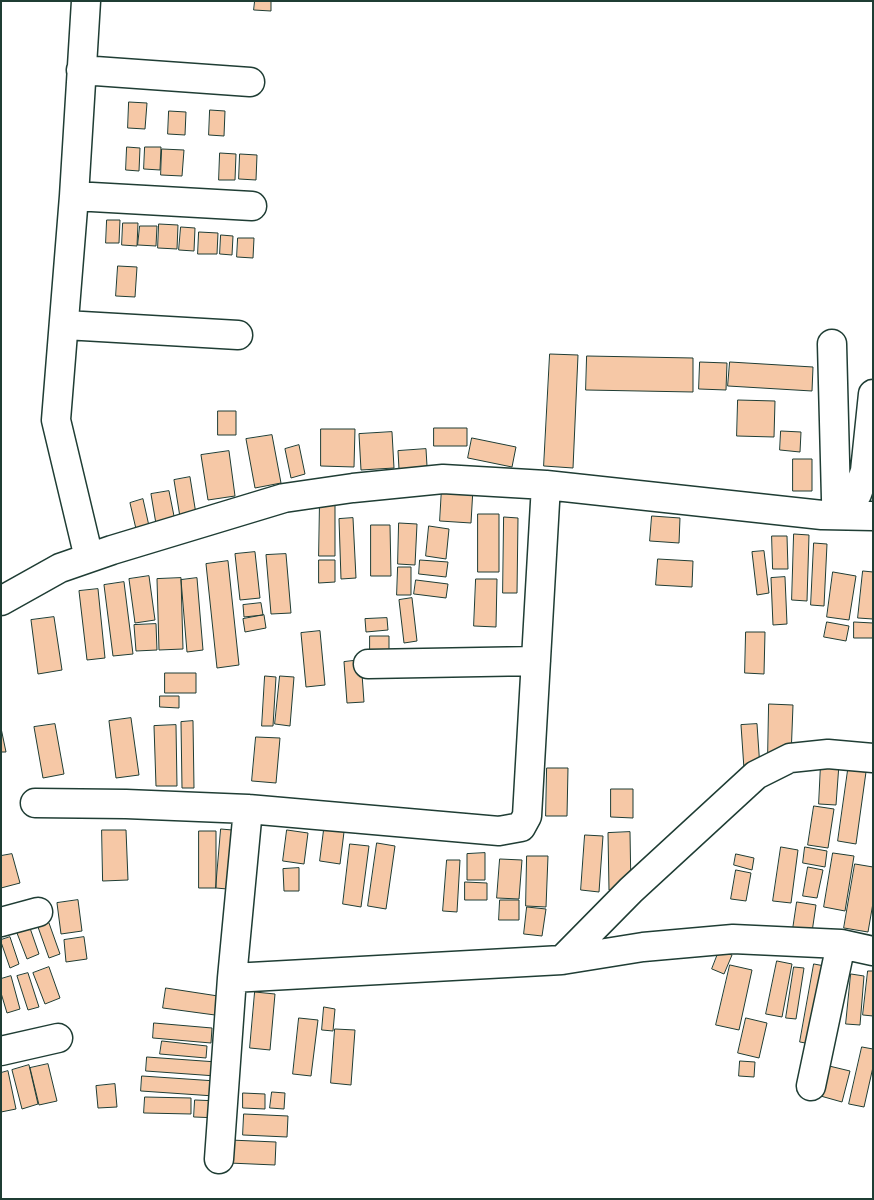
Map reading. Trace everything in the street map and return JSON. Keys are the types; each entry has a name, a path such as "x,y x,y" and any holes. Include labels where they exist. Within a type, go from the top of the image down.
{"street":[{"path":"86,1 65,326 56,420 89,558"},
{"path":"81,70 250,82"},
{"path":"74,196 252,206"},
{"path":"65,326 238,335"},
{"path":"832,344 847,499"},
{"path":"847,499 865,472 873,394"},
{"path":"1,601 60,568 284,498 354,488 443,479 847,499 873,516"},
{"path":"35,803 126,804 248,809 499,831 521,827 527,816 546,484"},
{"path":"368,664 536,661"},
{"path":"562,960 630,890 756,775 790,758 828,754 873,758"},
{"path":"219,1160 232,978 248,809"},
{"path":"1,922 38,912"},
{"path":"232,978 562,960 643,947 733,939 841,944 873,951"},
{"path":"811,1086 841,944"},
{"path":"1,1050 58,1038"}],"building":[{"path":"255,1 271,1 271,11 254,10"},
{"path":"129,102 147,103 145,129 128,128"},
{"path":"210,110 225,111 224,136 209,135"},
{"path":"169,111 186,112 185,135 168,134"},
{"path":"127,147 140,148 139,171 126,170"},
{"path":"145,147 161,147 160,170 144,169"},
{"path":"162,149 184,150 182,176 161,175"},
{"path":"220,153 236,154 235,180 219,180"},
{"path":"240,154 257,155 256,180 239,179"},
{"path":"107,220 120,220 119,243 106,243"},
{"path":"123,223 138,223 137,246 122,245"},
{"path":"159,224 178,225 177,249 158,248"},
{"path":"140,226 157,226 156,246 138,245"},
{"path":"181,227 195,228 194,251 179,250"},
{"path":"199,232 218,233 217,254 198,254"},
{"path":"221,235 233,236 232,255 220,254"},
{"path":"238,238 254,238 253,258 237,257"},
{"path":"118,266 137,267 135,297 116,296"},
{"path":"550,354 578,355 573,468 544,466"},
{"path":"587,356 693,358 693,392 586,390"},
{"path":"700,362 727,363 726,390 699,389"},
{"path":"730,362 813,367 812,391 728,386"},
{"path":"738,400 775,401 774,437 737,436"},
{"path":"218,411 236,411 236,435 218,435"},
{"path":"434,428 467,428 467,446 434,446"},
{"path":"321,429 355,429 354,467 321,466"},
{"path":"781,431 801,432 800,452 780,450"},
{"path":"392,432 394,468 361,470 359,434"},
{"path":"272,435 281,483 255,488 246,439"},
{"path":"472,438 516,447 512,467 468,458"},
{"path":"299,445 305,474 291,478 285,449"},
{"path":"426,449 427,466 399,469 398,451"},
{"path":"229,451 235,496 208,500 201,455"},
{"path":"793,459 812,459 812,491 793,491"},
{"path":"190,477 196,514 180,517 174,480"},
{"path":"442,487 473,488 471,523 440,521"},
{"path":"169,491 175,521 156,524 151,494"},
{"path":"320,498 335,498 335,556 319,556"},
{"path":"143,499 149,526 136,529 130,503"},
{"path":"478,514 499,514 499,572 478,572"},
{"path":"652,516 680,518 679,543 650,541"},
{"path":"504,517 518,518 517,593 503,593"},
{"path":"353,518 356,578 341,579 339,519"},
{"path":"399,523 417,524 415,565 398,564"},
{"path":"371,525 390,525 391,576 371,576"},
{"path":"429,526 449,529 446,559 426,556"},
{"path":"794,534 809,535 807,601 792,600"},
{"path":"772,536 787,536 788,569 773,569"},
{"path":"814,543 827,544 824,606 811,605"},
{"path":"764,551 769,593 757,595 752,552"},
{"path":"255,552 260,598 240,600 235,554"},
{"path":"286,554 291,613 271,614 266,555"},
{"path":"658,559 693,561 692,587 656,585"},
{"path":"319,560 335,560 335,582 319,583"},
{"path":"420,560 448,562 446,577 419,574"},
{"path":"228,561 239,665 217,668 206,564"},
{"path":"398,567 411,567 411,595 397,595"},
{"path":"863,571 873,572 873,619 858,618"},
{"path":"833,572 856,576 849,620 827,617"},
{"path":"149,576 155,620 135,623 129,579"},
{"path":"785,577 787,624 773,625 771,578"},
{"path":"181,578 183,649 159,650 157,579"},
{"path":"197,578 203,650 187,652 181,580"},
{"path":"476,579 497,579 496,627 474,626"},
{"path":"416,580 448,584 446,598 414,594"},
{"path":"124,582 133,654 113,656 104,585"},
{"path":"98,589 105,658 87,660 79,591"},
{"path":"412,598 417,641 404,643 399,600"},
{"path":"261,603 263,615 244,617 243,605"},
{"path":"264,615 266,628 245,632 243,619"},
{"path":"54,617 62,670 38,674 31,620"},
{"path":"387,618 388,630 366,632 365,619"},
{"path":"827,622 849,626 846,641 824,637"},
{"path":"854,622 873,623 873,638 854,638"},
{"path":"156,624 157,650 136,651 134,625"},
{"path":"320,631 325,685 306,687 301,633"},
{"path":"746,632 765,632 764,674 745,673"},
{"path":"370,636 389,636 389,657 370,657"},
{"path":"361,660 364,702 347,703 344,662"},
{"path":"165,673 196,673 196,693 165,693"},
{"path":"265,676 276,677 273,726 262,726"},
{"path":"280,676 294,677 290,726 275,724"},
{"path":"160,696 179,696 179,708 160,707"},
{"path":"769,704 793,705 791,757 768,757"},
{"path":"131,718 139,775 116,778 109,721"},
{"path":"193,721 194,788 182,788 181,722"},
{"path":"55,724 64,774 43,778 34,727"},
{"path":"757,724 760,768 744,769 741,725"},
{"path":"176,725 177,786 156,786 154,726"},
{"path":"1,728 6,752 1,752"},
{"path":"256,737 280,738 276,783 252,781"},
{"path":"821,763 839,764 836,805 819,804"},
{"path":"547,768 568,768 567,816 546,816"},
{"path":"848,770 866,772 856,844 838,841"},
{"path":"611,789 633,789 633,818 611,817"},
{"path":"814,806 834,809 828,848 808,845"},
{"path":"325,822 345,824 340,864 320,861"},
{"path":"221,829 243,831 238,890 216,888"},
{"path":"102,830 126,830 128,880 103,881"},
{"path":"287,830 308,833 304,864 283,861"},
{"path":"199,831 216,831 216,888 199,888"},
{"path":"630,832 631,890 609,890 608,833"},
{"path":"585,835 603,836 599,892 581,890"},
{"path":"377,843 395,846 386,909 368,906"},
{"path":"350,844 369,846 361,907 343,904"},
{"path":"781,847 798,850 791,903 773,901"},
{"path":"805,847 827,851 825,867 803,863"},
{"path":"485,853 485,880 467,880 467,854"},
{"path":"833,853 854,856 845,911 824,907"},
{"path":"12,854 20,883 1,888 1,856"},
{"path":"736,854 754,858 752,870 734,865"},
{"path":"527,856 548,856 546,907 526,906"},
{"path":"500,859 522,860 519,899 497,898"},
{"path":"447,860 460,860 457,912 443,911"},
{"path":"855,864 873,867 873,903 868,932 844,928"},
{"path":"808,867 823,870 817,898 803,896"},
{"path":"299,868 299,891 284,891 283,869"},
{"path":"736,870 751,873 746,901 731,899"},
{"path":"465,882 487,883 487,900 465,900"},
{"path":"78,900 82,931 61,934 57,903"},
{"path":"500,900 519,900 519,920 499,920"},
{"path":"797,902 816,905 812,932 793,929"},
{"path":"527,907 546,909 542,936 524,934"},
{"path":"49,923 60,954 49,958 38,927"},
{"path":"30,928 39,954 27,959 17,933"},
{"path":"10,937 19,964 10,968 1,940"},
{"path":"84,937 87,959 66,962 64,940"},
{"path":"719,951 732,955 724,974 712,969"},
{"path":"777,961 792,964 782,1017 766,1014"},
{"path":"814,964 830,967 816,1045 800,1042"},
{"path":"730,965 752,970 739,1030 716,1025"},
{"path":"49,967 60,998 45,1004 33,973"},
{"path":"794,967 804,968 796,1019 786,1018"},
{"path":"868,971 873,971 873,1016 863,1015"},
{"path":"28,973 39,1007 28,1010 17,976"},
{"path":"851,974 864,976 860,1025 846,1024"},
{"path":"11,976 20,1009 7,1013 1,993 1,979"},
{"path":"166,988 218,996 215,1015 163,1008"},
{"path":"255,992 275,994 270,1050 250,1048"},
{"path":"324,1007 335,1009 333,1031 322,1030"},
{"path":"299,1018 318,1020 311,1076 293,1074"},
{"path":"746,1018 767,1023 759,1058 738,1053"},
{"path":"154,1023 212,1028 211,1043 153,1038"},
{"path":"335,1029 355,1030 351,1085 331,1083"},
{"path":"162,1041 207,1046 206,1058 160,1054"},
{"path":"862,1047 873,1049 873,1067 864,1107 849,1104"},
{"path":"147,1057 217,1062 216,1076 146,1071"},
{"path":"740,1061 755,1062 754,1077 739,1076"},
{"path":"48,1064 57,1101 39,1105 30,1068"},
{"path":"29,1065 38,1104 22,1109 12,1070"},
{"path":"825,1065 850,1071 842,1102 817,1095"},
{"path":"8,1071 16,1109 1,1112 1,1073"},
{"path":"142,1076 216,1081 214,1096 141,1091"},
{"path":"115,1084 117,1107 98,1108 96,1086"},
{"path":"272,1092 285,1093 284,1109 270,1108"},
{"path":"243,1093 265,1094 265,1109 243,1108"},
{"path":"145,1097 191,1098 191,1114 144,1113"},
{"path":"195,1100 219,1101 219,1118 194,1117"},
{"path":"244,1114 288,1116 287,1137 243,1135"},
{"path":"230,1140 276,1142 275,1165 229,1163"}]}
